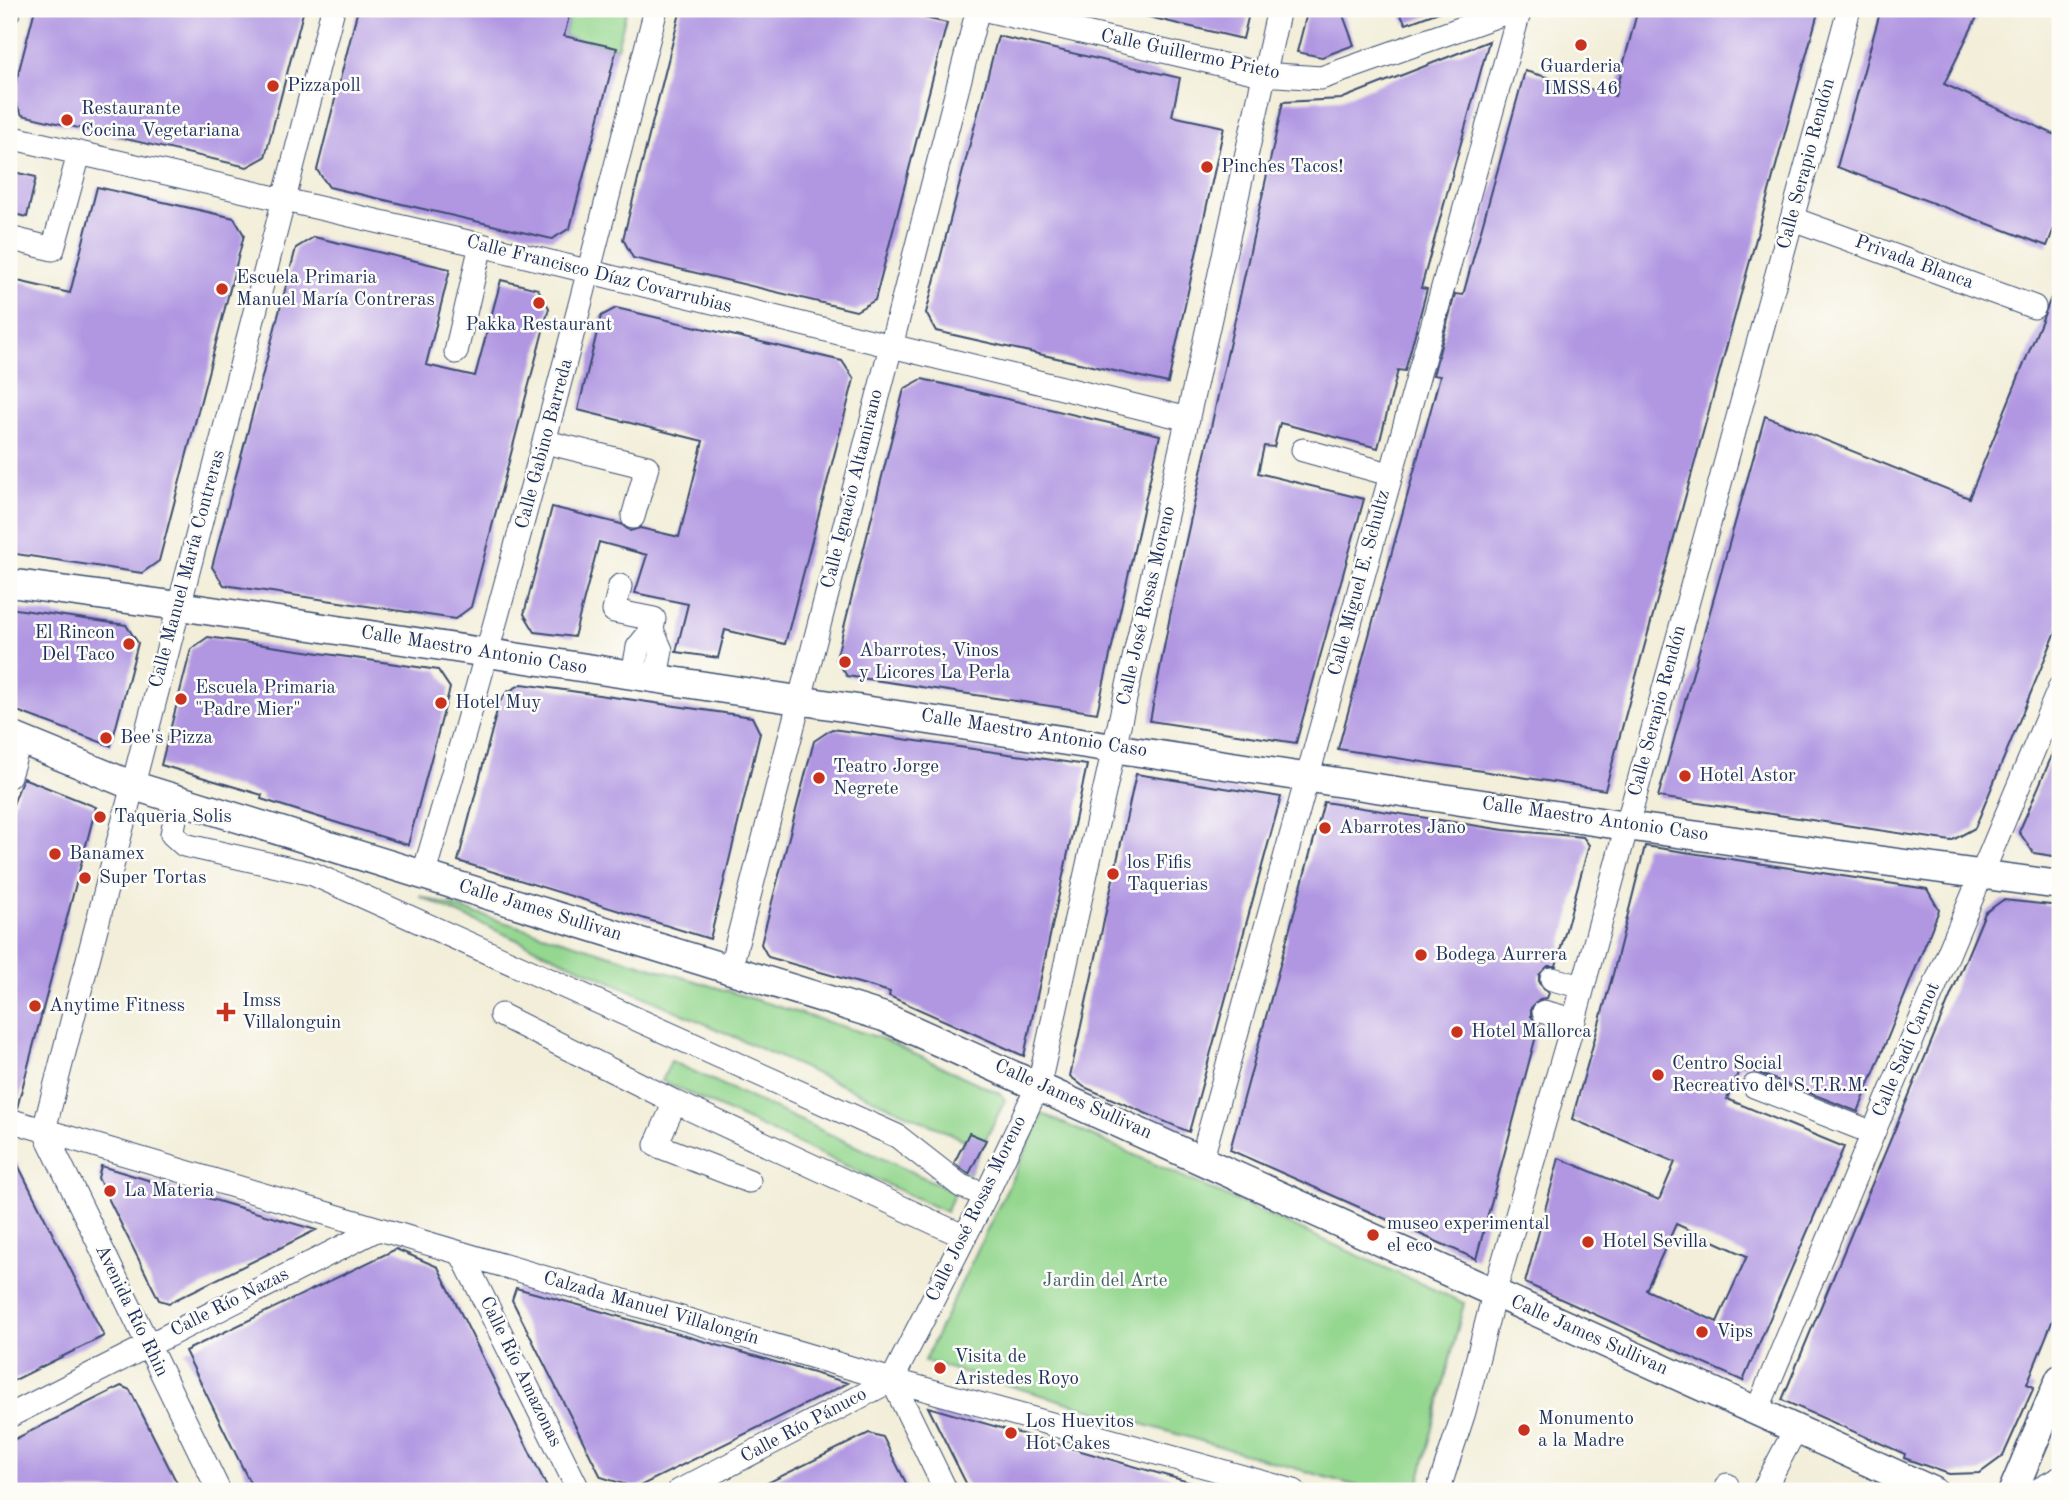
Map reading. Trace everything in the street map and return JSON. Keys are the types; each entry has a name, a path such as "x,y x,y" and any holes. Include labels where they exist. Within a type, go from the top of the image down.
{"main road":[{"name":"Calle Maestro Antonio Caso","path":"9,583 180,606 1116,746 1626,826 1982,872 2060,885"},
{"name":"Calle James Sullivan","path":"14,738 131,785 884,1017 1202,1158 1494,1294 1629,1352 1756,1413 1933,1491"},
{"path":"2013,1491 2060,1379"}],"street":[{"name":"Calle Manuel María Contreras","path":"44,1130 333,9"},
{"name":"Calle Gabino Barreda","path":"423,876 489,654 546,442 656,9"},
{"name":"Calle Guillermo Prieto","path":"980,9 1262,74 1321,78 1518,9"},
{"name":"Calle Ignacio Altamirano","path":"730,970 889,347 980,9"},
{"name":"Calle José Rosas Moreno","path":"892,1380 986,1195 1038,1084 1116,746 1262,74 1279,9"},
{"name":"Calle Miguel E. Schultz","path":"1202,1158 1310,778 1389,474 1518,9"},
{"name":"Calle Serapio Rendón","path":"1438,1491 1464,1412 1494,1294 1574,1020 1849,9"},
{"name":"Calle Francisco Díaz Covarrubias","path":"9,137 481,245 1188,419"},
{"path":"9,238 53,249 79,154"},
{"name":"Privada Blanca","path":"1793,219 2034,306"},
{"path":"456,352 481,245"},
{"path":"546,442 647,467 633,517"},
{"path":"1303,450 1389,474"},
{"path":"620,586 614,611 654,619 652,630 661,650 644,676"},
{"name":"Calle Sadi Carnot","path":"1756,1413 2060,687"},
{"path":"9,776 14,738"},
{"path":"179,800 172,834 184,845 313,874 897,1136 961,1186 986,1195"},
{"path":"1552,979 1583,987"},
{"path":"1544,1012 1574,1020"},
{"path":"501,1015 676,1102 965,1237"},
{"path":"1754,1086 1873,1133"},
{"path":"676,1102 656,1145 749,1181"},
{"name":"Calzada Manuel Villalongín","path":"9,1120 892,1380 1294,1491"},
{"name":"Avenida Río Rhin","path":"44,1130 219,1491"},
{"name":"Calle Río Nazas","path":"9,1415 378,1229"},
{"name":"Calle Río Amazonas","path":"461,1253 579,1491"},
{"path":"892,1380 946,1491"},
{"name":"Calle Río Pánuco","path":"679,1491 892,1380"},
{"path":"1763,1491 1795,1430"},
{"path":"2036,1491 2060,1478"}],"green space":[{"path":"571,9 627,9 617,48 564,36"},
{"path":"419,896 880,1038 1001,1094 1005,1100 967,1178 951,1171 965,1140"},
{"path":"671,1061 955,1192 946,1212 662,1081"},
{"name":"Jardin del Arte","path":"1043,1114 1464,1303 1417,1491 1374,1491 924,1361"}],"building":[{"path":"35,9 304,9 265,157 247,167 22,115 12,97"},
{"path":"358,9 571,9 564,36 617,48 570,228 552,239 329,187 317,170"},
{"path":"681,9 885,9 947,23 875,300 856,311 633,258 623,239"},
{"path":"1137,9 1250,9 1243,39 1136,14"},
{"path":"1308,9 1344,9 1343,15 1354,45 1322,57 1297,52"},
{"path":"1397,9 1444,9 1444,10 1406,24"},
{"path":"1638,9 1819,9 1605,790 1338,749 1440,376 1433,375 1455,294 1463,295 1525,71 1615,96"},
{"path":"1881,9 1981,9 1944,84 2060,137 2060,213 2047,246 1837,167"},
{"path":"998,36 1180,78 1172,116 1224,127 1168,383 936,331 926,313"},
{"path":"1489,41 1421,288 1427,289 1405,371 1398,370 1378,448 1280,423 1274,447 1264,446 1258,473 1364,499 1296,743 1150,721 1175,590 1283,102 1341,99"},
{"path":"9,171 36,177 27,217 9,213"},
{"path":"97,187 234,218 244,235 159,561 142,573 9,553 9,279 70,293"},
{"path":"314,237 450,269 426,365 475,376 501,280 538,289 549,308 471,607 455,619 224,585 212,567 296,248"},
{"path":"2060,276 2060,622 1975,828 1951,841 1658,797 1765,416 1969,498"},
{"path":"616,308 842,361 854,379 785,644 725,630 718,658 676,652 688,604 635,593 647,555 599,542 574,637 535,632 524,614 552,507 621,524 630,531 640,528 679,537 703,441 578,410 601,316"},
{"path":"922,379 1160,435 1097,713 847,676 836,659 904,389"},
{"path":"9,608 126,625 138,643 111,746 9,708"},
{"path":"208,637 438,670 450,688 408,845 261,799 262,795 161,765 191,649"},
{"path":"522,684 752,717 760,733 710,939 458,861 499,703 507,692"},
{"path":"832,729 1087,765 1024,1056 889,996 890,992 768,957 761,944 814,741"},
{"path":"2060,737 2060,857 2034,853 2019,832"},
{"path":"1136,774 1281,797 1189,1132 1084,1087 1070,1076"},
{"path":"23,778 96,807 17,1108 9,1106 9,815"},
{"path":"1324,802 1504,830 1583,837 1589,845 1556,966 1548,966 1539,975 1539,983 1549,993 1547,998 1540,999 1531,1008 1531,1016 1539,1025 1476,1259 1230,1150"},
{"path":"1645,846 1927,889 1939,910 1858,1112 1741,1066 1727,1099 1844,1147 1743,1381 1525,1283 1559,1158 1659,1200 1675,1162 1572,1119 1613,974","holes":["1676,1224 1747,1256 1717,1322 1646,1290"]},
{"path":"2003,900 2060,906 2060,1302 2027,1384 2034,1387 2003,1456 1980,1473 1949,1474 1904,1458 1905,1454 1782,1400 1985,913"},
{"path":"969,1133 986,1140 969,1174 954,1163"},
{"path":"9,1147 104,1336 9,1383"},
{"path":"101,1166 316,1230 169,1303 159,1300 98,1178"},
{"path":"396,1249 438,1267 549,1491 254,1491 185,1351"},
{"path":"516,1288 848,1383 636,1488 601,1477 512,1300"},
{"path":"121,1386 130,1390 181,1491 9,1491 9,1442"},
{"path":"928,1407 1206,1487 1205,1491 970,1491"},
{"path":"869,1433 883,1437 910,1491 751,1491"}],"place":[{"name":"Guarderia IMSS 46","path":"1581,45"},
{"name":"Pizzapoll","path":"273,86"},
{"name":"Restaurante Cocina Vegetariana","path":"67,120"},
{"name":"Pinches Tacos!","path":"1207,167"},
{"name":"Escuela Primaria Manuel María Contreras","path":"222,289"},
{"name":"Pakka Restaurant","path":"539,303"},
{"name":"El Rincon Del Taco","path":"129,644"},
{"name":"Abarrotes, Vinos y Licores La Perla","path":"845,662"},
{"name":"Escuela Primaria \"Padre Mier\"","path":"181,699"},
{"name":"Hotel Muy","path":"441,703"},
{"name":"Bee's Pizza","path":"106,738"},
{"name":"Hotel Astor","path":"1685,776"},
{"name":"Teatro Jorge Negrete","path":"819,778"},
{"name":"Taqueria Solis","path":"100,817"},
{"name":"Abarrotes Jano","path":"1325,828"},
{"name":"Banamex","path":"55,854"},
{"name":"los Fifis Taquerias","path":"1113,874"},
{"name":"Super Tortas","path":"85,878"},
{"name":"Bodega Aurrera","path":"1421,955"},
{"name":"Anytime Fitness","path":"35,1006"},
{"name":"Imss Villalonguin","path":"226,1012"},
{"name":"Hotel Mallorca","path":"1457,1032"},
{"name":"Centro Social Recreativo del S.T.R.M.","path":"1658,1075"},
{"name":"La Materia","path":"110,1191"},
{"name":"museo experimental el eco","path":"1373,1235"},
{"name":"Hotel Sevilla","path":"1588,1242"},
{"name":"Vips","path":"1702,1332"},
{"name":"Visita de Aristedes Royo","path":"940,1368"},
{"name":"Monumento a la Madre","path":"1524,1430"},
{"name":"Los Huevitos Hot Cakes","path":"1011,1433"}]}
